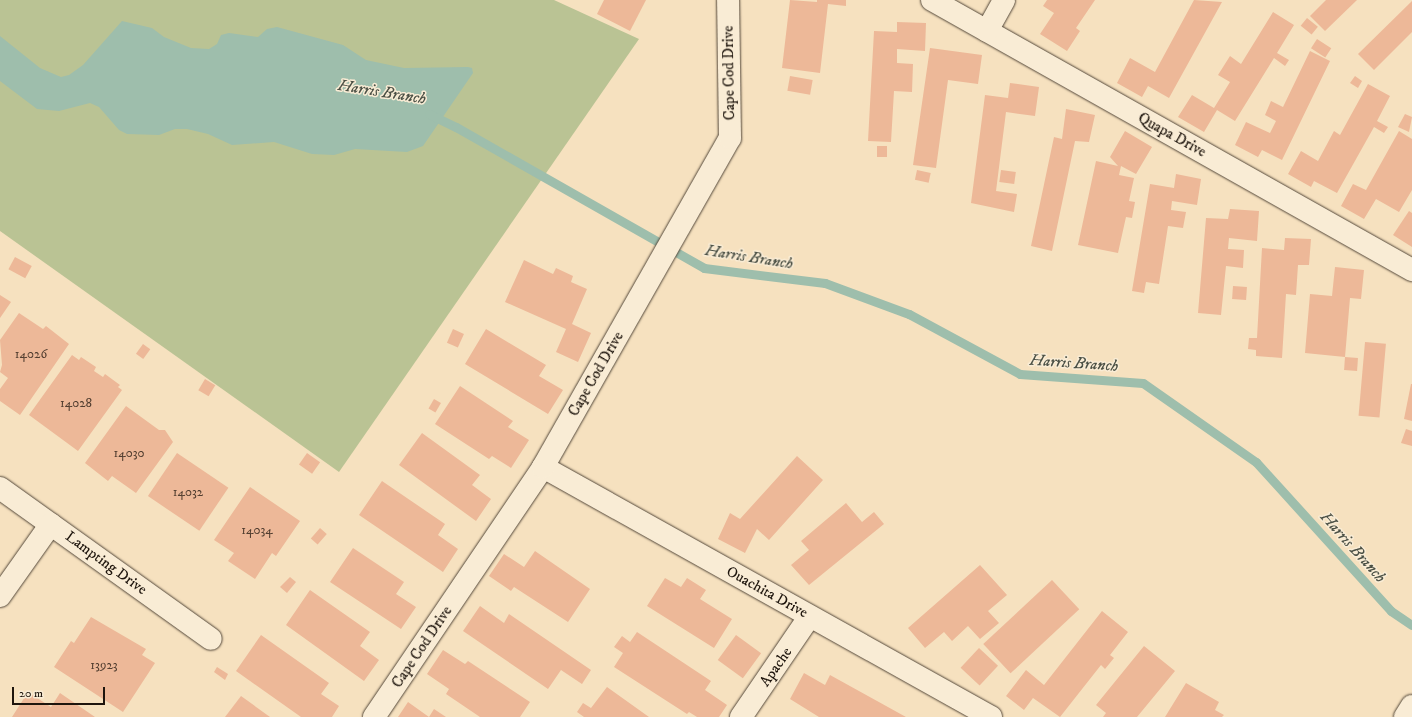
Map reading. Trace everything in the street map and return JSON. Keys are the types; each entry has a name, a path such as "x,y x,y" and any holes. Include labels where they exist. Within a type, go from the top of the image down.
{"street":[{"name":"Cape Cod Drive","path":"374,717 543,467 730,138 728,0"},
{"name":"Quapa Drive","path":"932,0 1412,270"},
{"path":"987,30 1004,0"},
{"name":"Ouachita Drive","path":"543,467 990,717"},
{"name":"Lampting Drive","path":"0,488 211,639"},
{"path":"0,596 51,524"},
{"name":"Apache","path":"741,717 810,616"},
{"path":"1405,717 1412,706"}],"shaded area":[{"path":"0,0 554,0 639,39 339,472 0,231"}],"water":[{"path":"122,21 152,28 164,37 191,48 209,49 217,44 221,35 229,33 258,37 267,29 277,27 343,45 366,60 404,68 468,67 472,68 473,73 423,146 407,152 355,149 334,155 312,154 274,142 232,145 208,134 187,129 175,129 159,135 127,134 119,130 99,107 90,103 59,111 37,109 0,81 0,36 40,68 61,77 69,75 83,65"}],"building":[{"path":"604,0 646,0 630,31 597,14"},
{"path":"790,0 817,2 817,0 846,0 846,6 828,4 820,73 782,68"},
{"path":"1047,0 1095,0 1076,28 1080,31 1067,51 1040,34 1054,13 1043,6"},
{"path":"1194,0 1222,2 1169,98 1148,86 1142,97 1117,83 1130,58 1155,72"},
{"path":"1326,0 1357,0 1325,31 1310,16"},
{"path":"1412,1 1412,32 1374,70 1358,54"},
{"path":"1273,12 1294,25 1277,53 1289,60 1285,66 1274,58 1235,121 1217,110 1204,132 1178,117 1192,95 1214,108 1230,82 1218,75 1230,56 1241,64"},
{"path":"1307,18 1318,27 1312,35 1301,26"},
{"path":"897,22 926,23 925,51 897,49 897,63 913,64 912,92 894,91 891,142 868,141 874,31 897,32"},
{"path":"1317,39 1331,48 1325,57 1311,48"},
{"path":"930,48 982,55 978,84 948,80 936,168 913,165"},
{"path":"1310,51 1330,61 1282,160 1262,150 1258,157 1235,145 1246,122 1270,133 1276,121 1265,115 1271,101 1283,107"},
{"path":"790,76 813,80 810,95 787,91"},
{"path":"1355,76 1362,81 1358,88 1350,83"},
{"path":"1010,83 1039,87 1035,116 1006,112 996,191 1017,194 1014,212 971,203 985,95 1008,98"},
{"path":"1368,84 1390,96 1377,121 1388,127 1384,133 1374,127 1337,193 1314,181 1311,187 1288,174 1301,151 1318,161 1334,131 1340,135"},
{"path":"1066,109 1095,115 1089,142 1075,141 1052,251 1031,246 1054,137 1062,139"},
{"path":"1405,114 1412,117 1409,132 1398,127"},
{"path":"1125,131 1152,147 1136,174 1121,166 1119,175 1134,178 1129,201 1135,202 1132,218 1126,217 1118,253 1078,245 1096,161 1118,166 1110,157"},
{"path":"1399,131 1412,139 1412,190 1399,212 1376,199 1364,219 1341,206 1353,184 1366,190"},
{"path":"877,146 887,146 887,157 877,157"},
{"path":"917,170 931,173 929,183 915,180"},
{"path":"1001,170 1016,172 1014,184 999,182"},
{"path":"1176,174 1201,179 1197,205 1172,201 1171,210 1186,212 1183,228 1168,226 1159,284 1146,282 1144,293 1132,291 1150,184 1174,188"},
{"path":"1230,209 1259,211 1257,241 1229,238 1228,249 1244,250 1243,268 1226,266 1221,315 1198,313 1206,218 1228,219"},
{"path":"1409,211 1412,213 1412,247 1393,235"},
{"path":"1285,238 1311,239 1309,265 1298,265 1296,295 1286,294 1282,358 1256,356 1256,350 1248,349 1249,338 1257,338 1262,248 1284,250"},
{"path":"15,257 32,266 25,278 8,269"},
{"path":"524,260 553,274 556,268 573,276 571,282 587,289 572,324 591,333 578,362 556,352 566,329 505,302"},
{"path":"1335,267 1364,270 1361,299 1350,298 1345,357 1305,353 1310,294 1332,296"},
{"path":"1233,286 1247,287 1246,300 1232,299"},
{"path":"0,295 11,302 0,318"},
{"path":"19,313 43,329 46,326 69,344 20,415 0,401 0,389 8,378 0,372 2,365 0,340"},
{"path":"453,329 464,334 458,348 447,343"},
{"path":"486,329 546,365 539,376 563,390 548,414 465,364"},
{"path":"1365,342 1386,344 1379,418 1359,416"},
{"path":"143,344 150,349 143,359 136,354"},
{"path":"72,355 79,360 81,357 96,367 94,371 103,377 105,374 120,385 118,387 122,390 78,451 29,415"},
{"path":"1345,357 1358,358 1357,371 1344,370"},
{"path":"205,379 215,385 209,396 198,390"},
{"path":"1412,384 1412,421 1404,419"},
{"path":"460,386 513,421 508,427 529,440 511,468 492,456 489,459 435,424"},
{"path":"434,399 441,403 435,413 428,409"},
{"path":"126,406 159,430 165,430 173,442 136,493 112,476 108,481 85,463"},
{"path":"1406,429 1412,431 1412,446 1401,443"},
{"path":"422,433 480,475 472,485 491,499 476,521 399,465"},
{"path":"177,453 228,488 199,531 148,496"},
{"path":"307,453 320,462 312,474 299,464"},
{"path":"797,456 823,480 769,540 757,529 745,553 718,539 730,513 740,519"},
{"path":"382,481 445,524 438,535 458,549 443,572 359,515"},
{"path":"250,487 300,521 276,556 272,553 255,579 228,561 234,553 214,540"},
{"path":"846,503 862,522 874,512 884,524 809,585 791,565 809,550 801,541"},
{"path":"320,528 327,534 318,544 311,539"},
{"path":"353,548 404,582 396,594 416,607 401,629 330,582"},
{"path":"535,551 590,589 568,622 514,587 511,591 489,576 504,554 524,567"},
{"path":"980,565 1007,595 988,611 999,623 980,639 968,626 952,641 944,632 925,648 908,628"},
{"path":"290,577 296,582 287,593 280,587"},
{"path":"665,578 681,587 687,578 706,590 700,599 732,619 714,648 647,606"},
{"path":"1052,580 1079,609 1011,673 983,644"},
{"path":"310,590 370,632 360,646 379,660 364,681 286,625"},
{"path":"480,606 504,623 509,614 591,670 582,684 561,670 548,689 463,631"},
{"path":"1102,611 1128,632 1110,655 1114,658 1105,669 1101,665 1060,717 1033,698 1024,710 1006,696 1026,670 1044,685"},
{"path":"91,617 146,649 142,655 155,663 123,712 54,667 71,641 74,643"},
{"path":"637,632 711,681 705,690 727,705 719,717 697,717 689,712 687,714 614,667 623,653 614,647 622,636 630,642"},
{"path":"261,635 329,683 321,694 339,706 332,717 301,717 236,671"},
{"path":"736,635 761,653 743,678 718,660"},
{"path":"1144,646 1175,671 1137,717 1103,717 1106,713 1096,705"},
{"path":"979,648 998,666 980,685 961,668"},
{"path":"443,650 465,664 468,661 530,702 520,717 480,717 446,694 449,689 427,674"},
{"path":"217,667 228,674 225,680 214,672"},
{"path":"804,673 825,685 830,675 906,717 819,717 790,699"},
{"path":"1186,683 1219,702 1215,710 1224,715 1222,717 1165,717"},
{"path":"607,687 649,717 584,717 577,712 583,703 591,708"},
{"path":"28,692 51,707 60,693 95,717 12,717"},
{"path":"241,696 270,717 225,717"},
{"path":"408,702 429,717 398,717"},
{"path":"434,709 446,717 429,717"}],"waterway":[{"name":"Harris Branch","path":"429,114 456,127 704,268 825,283 909,314 1020,374 1143,383 1256,462 1391,611 1412,625"}]}
